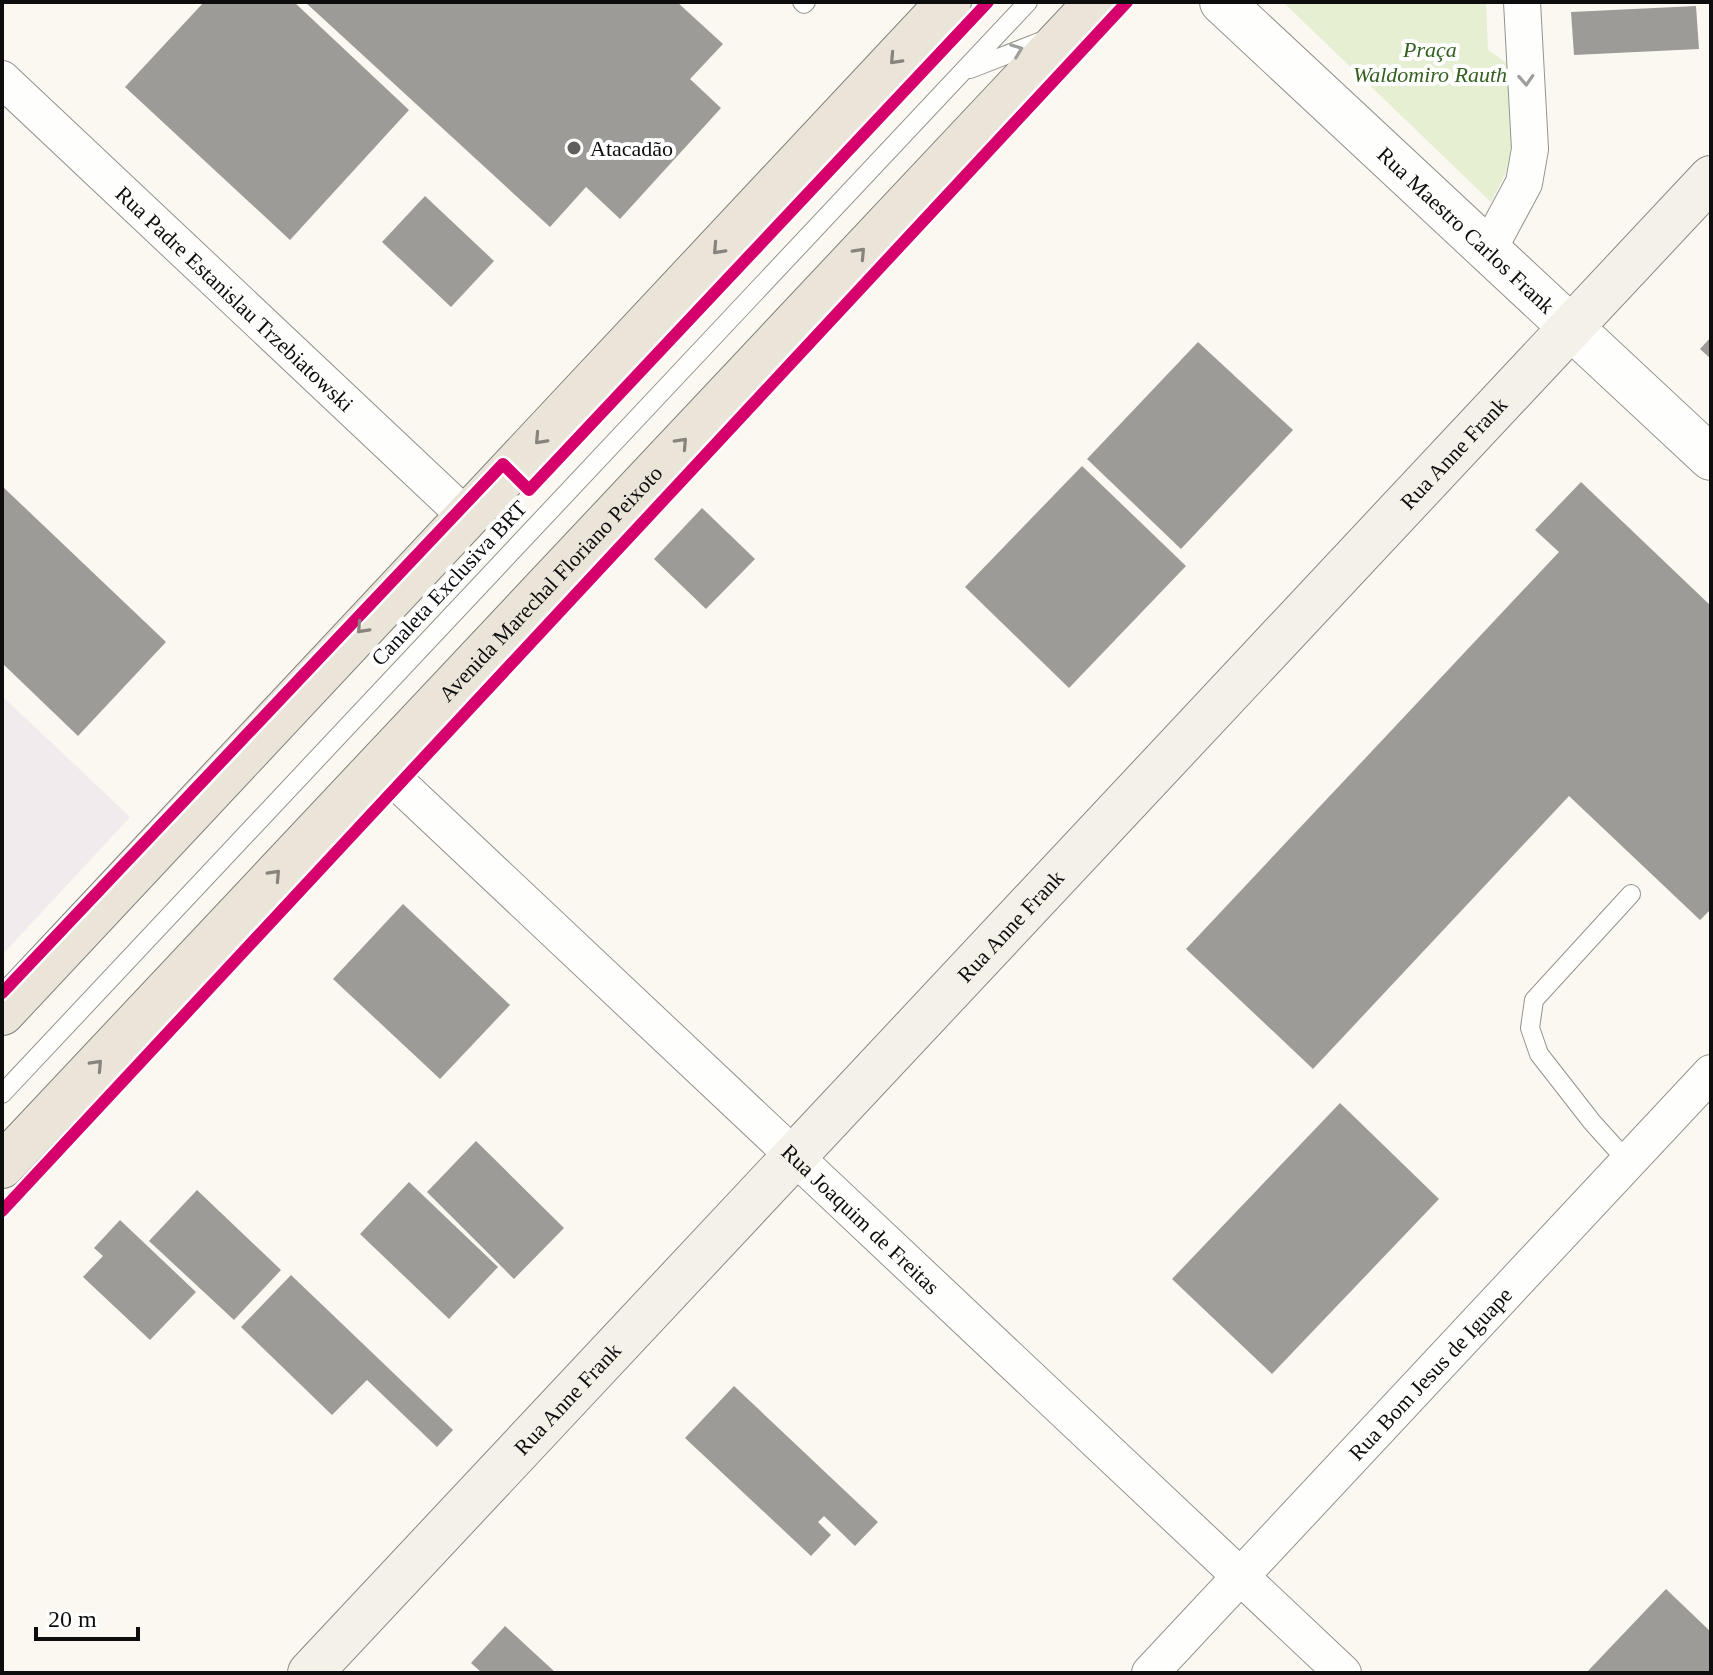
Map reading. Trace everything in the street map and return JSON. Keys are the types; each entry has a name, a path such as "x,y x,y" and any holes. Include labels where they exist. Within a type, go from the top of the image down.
{"main road":[{"path":"2,1013 949,2"},
{"name":"Avenida Marechal Floriano Peixoto","path":"2,1166 1084,16"},
{"name":"Rua Anne Frank","path":"310,1673 1711,178"}],"street":[{"name":"Rua Maestro Carlos Frank","path":"1222,2 1711,458"},
{"path":"1488,250 1524,183 1530,149 1522,2"},
{"name":"Rua Padre Estanislau Trzebiatowski","path":"2,79 467,517"},
{"name":"Rua Joaquim de Freitas","path":"379,765 1343,1673"},
{"name":"Rua Bom Jesus de Iguape","path":"1150,1673 1711,1073"}],"lane":[{"name":"Canaleta Exclusiva BRT","path":"2,1094 1028,2"},
{"name":"Canaleta Exclusiva BRT","path":"963,71 1084,16"},
{"path":"1628,1162 1539,1054 1530,1028 1534,1000 1631,894"}],"shaded area":[{"path":"2,696 130,817 2,955"}],"green space":[{"name":"Praça Waldomiro Rauth","path":"1283,2 1486,2 1488,50 1508,64 1512,142 1506,173 1491,202"}],"building":[{"path":"204,2 294,2 409,110 290,240 125,87"},
{"name":"Atacadão","path":"305,2 677,2 723,44 690,79 721,108 620,219 586,187 550,227"},
{"path":"1696,6 1699,49 1574,55 1571,12"},
{"path":"425,196 494,261 451,307 382,242"},
{"path":"1711,337 1711,359 1700,349"},
{"path":"1198,342 1293,430 1181,549 1087,459"},
{"path":"1082,466 1186,566 1069,688 965,587"},
{"path":"1581,482 1711,606 1711,909 1700,920 1569,796 1313,1069 1186,949 1559,552 1535,530"},
{"path":"2,486 166,642 78,736 2,663"},
{"path":"702,508 755,559 706,609 654,559"},
{"path":"403,904 510,1005 440,1079 333,979"},
{"path":"1340,1103 1439,1199 1272,1374 1172,1279"},
{"path":"476,1141 564,1228 514,1279 427,1192"},
{"path":"409,1182 498,1267 449,1319 360,1234"},
{"path":"197,1190 281,1270 234,1320 149,1241"},
{"path":"120,1220 196,1292 150,1340 83,1277 103,1256 94,1248"},
{"path":"291,1275 453,1430 437,1447 367,1380 332,1415 241,1327"},
{"path":"734,1386 878,1522 855,1546 824,1516 818,1522 831,1535 811,1556 685,1438"},
{"path":"1666,1589 1711,1632 1711,1673 1586,1673"},
{"path":"505,1626 556,1673 482,1673 471,1663"}],"cycle path":[{"path":"2,993 503,464 529,490 988,2"},
{"path":"2,1211 1127,2"}],"place":[{"name":"Atacadão","path":"574,148"}]}
